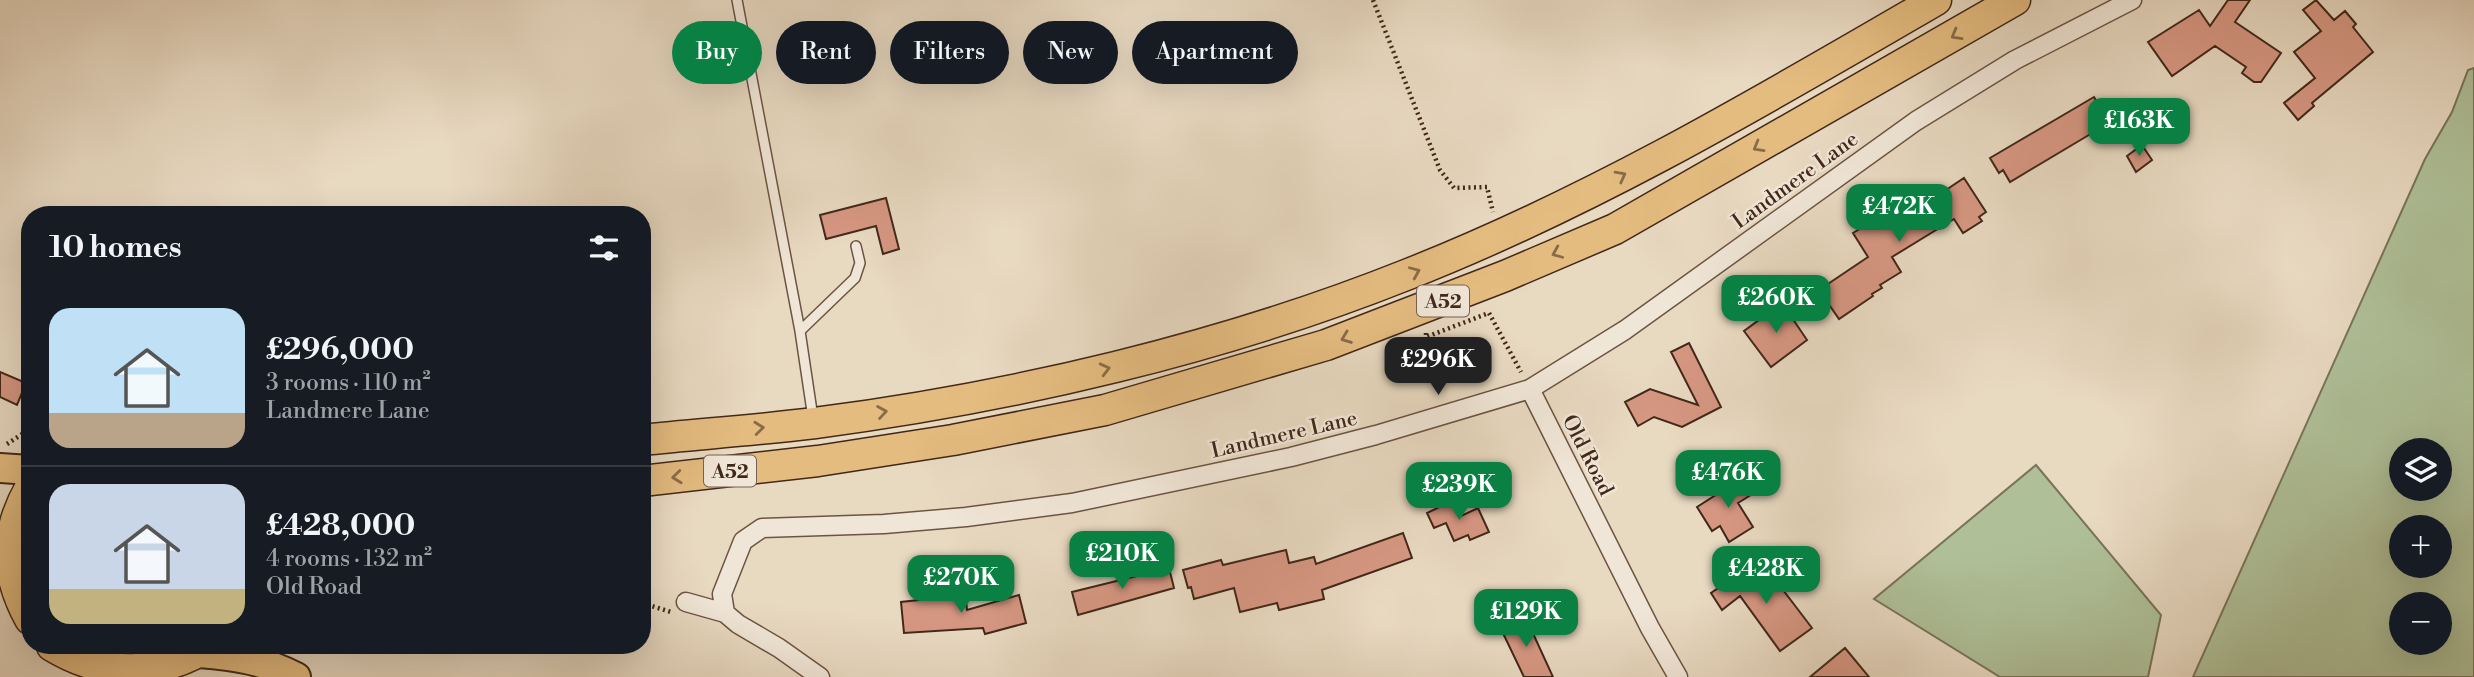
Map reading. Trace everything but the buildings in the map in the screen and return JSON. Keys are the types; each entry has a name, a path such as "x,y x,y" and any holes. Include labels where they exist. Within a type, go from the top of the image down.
{"highway":[{"name":"A52","path":"651,439 814,423 945,403 1096,371 1215,340 1312,310 1406,276 1594,190 1726,121 1936,0"},
{"name":"A52","path":"651,480 818,461 953,440 1105,410 1326,345 1505,276 1615,229 2015,0"},
{"path":"21,506 6,533 6,580 21,603"},
{"path":"64,654 102,674"},
{"path":"68,677 153,673 177,665 197,654"}],"main road":[{"path":"0,468 21,469"},
{"path":"226,654 274,666 296,677"},
{"path":"287,654 303,677"}],"street":[{"name":"Landmere Lane","path":"725,613 722,594 743,541 762,528 884,524 966,517 1072,503 1291,457 1377,435 1530,389 1625,330 1916,121 2015,60 2132,0"},
{"name":"Old Road","path":"1530,389 1650,628 1678,677"},
{"path":"686,602 725,613 820,677"}],"lane":[{"path":"737,0 800,331 814,423"},
{"path":"800,331 855,278 860,263 856,246"}],"path":[{"path":"1373,0 1440,170 1454,188 1487,187 1493,211"},
{"path":"1426,337 1489,313 1530,389"},
{"path":"0,449 21,435"}],"green space":[{"path":"2474,68 2474,677 2193,677 2425,159 2452,112 2468,70"},
{"path":"2036,465 2161,615 2148,677 2000,677 1874,599"}]}
